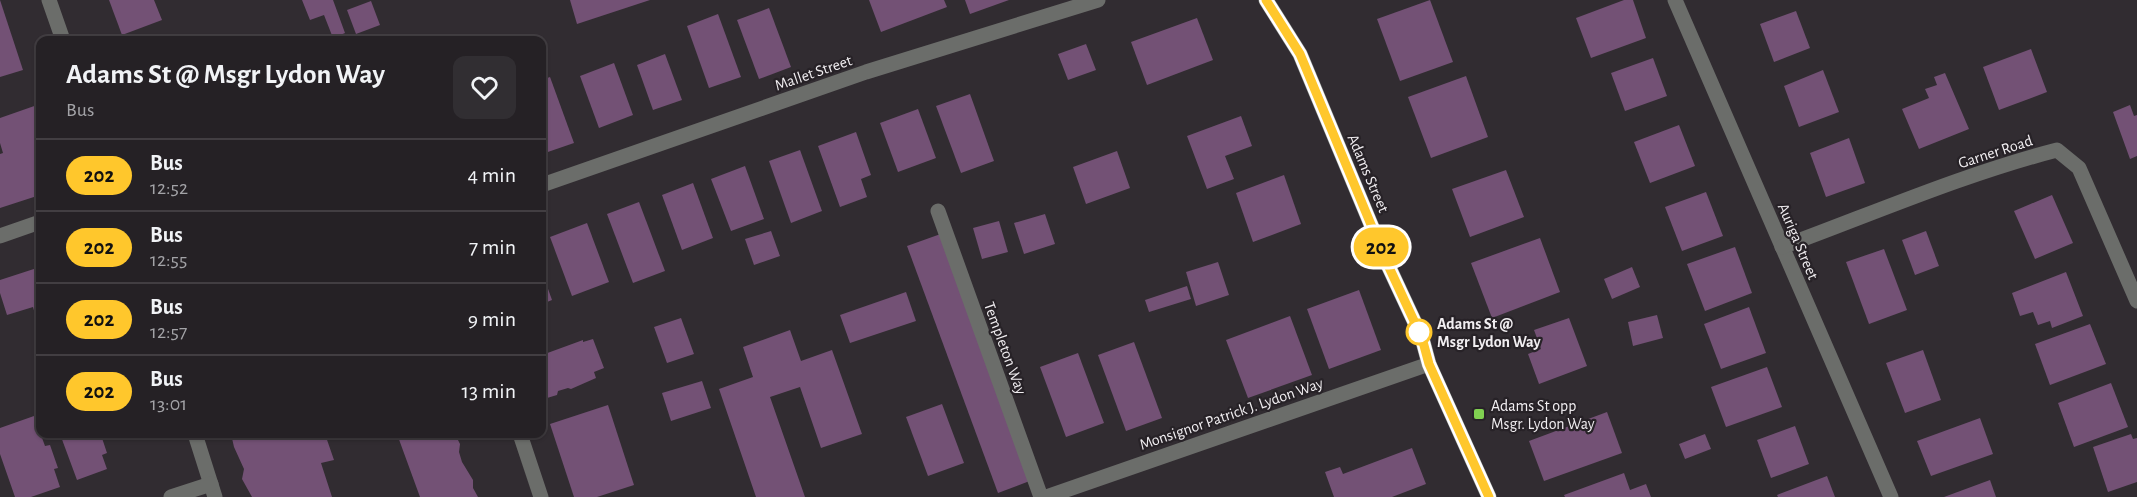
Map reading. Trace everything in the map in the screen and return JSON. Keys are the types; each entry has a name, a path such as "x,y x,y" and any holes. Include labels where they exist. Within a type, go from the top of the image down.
{"main road":[{"name":"Adams Street","path":"1266,0 1300,54 1387,263 1422,338 1429,364 1488,497"}],"street":[{"path":"50,0 62,36"},
{"name":"Mallet Street","path":"546,183 866,72 1098,0"},
{"name":"Auriga Street","path":"1675,0 1891,497"},
{"name":"Garner Road","path":"1782,247 1961,181 2057,150 2079,168 2137,301"},
{"name":"Templeton Way","path":"938,212 1041,497"},
{"path":"0,236 36,223"},
{"name":"Monsignor Patrick J. Lydon Way","path":"1046,497 1429,364"},
{"path":"171,497 213,490 196,438"},
{"path":"521,438 541,497"}],"building":[{"path":"0,0 23,70 0,77"},
{"path":"109,0 154,0 162,20 122,35"},
{"path":"302,0 333,0 345,33 332,36 324,15 310,20"},
{"path":"570,0 650,0 577,24"},
{"path":"869,0 944,0 947,7 881,32"},
{"path":"965,0 1009,0 970,14"},
{"path":"1430,0 1453,62 1400,81 1377,19"},
{"path":"1624,0 1633,0 1646,38 1591,58 1576,18"},
{"path":"371,1 380,25 356,34 347,10"},
{"path":"769,8 791,67 759,79 737,20"},
{"path":"1796,11 1810,48 1774,62 1760,24"},
{"path":"718,14 741,77 709,88 687,26"},
{"path":"1197,18 1213,60 1147,85 1131,42"},
{"path":"1086,44 1096,70 1068,80 1058,54"},
{"path":"2031,49 2047,92 1999,110 1983,67"},
{"path":"665,54 682,100 653,110 637,65"},
{"path":"1653,58 1667,96 1625,111 1611,73"},
{"path":"614,63 633,115 599,128 580,76"},
{"path":"1823,70 1839,112 1799,127 1784,86"},
{"path":"1945,73 1969,129 1919,149 1902,109 1929,98 1925,89 1937,85 1934,77"},
{"path":"1466,76 1488,137 1431,158 1408,97"},
{"path":"550,77 574,143 546,153 546,78"},
{"path":"970,94 994,161 961,173 936,106"},
{"path":"36,105 36,196 0,208 0,154 3,153 0,143 0,118"},
{"path":"2130,105 2134,116 2137,115 2137,156 2130,159 2113,112"},
{"path":"918,109 936,158 898,172 880,123"},
{"path":"1241,116 1252,146 1225,156 1234,179 1207,189 1187,136"},
{"path":"1679,125 1695,166 1650,183 1634,142"},
{"path":"856,132 871,175 861,179 867,197 840,207 818,146"},
{"path":"1849,138 1865,183 1826,197 1810,153"},
{"path":"800,150 822,211 791,223 769,161"},
{"path":"1117,151 1130,188 1086,204 1073,167"},
{"path":"745,166 764,219 731,231 711,179"},
{"path":"1506,170 1524,217 1470,237 1452,189"},
{"path":"1284,175 1301,224 1253,242 1236,193"},
{"path":"693,183 713,238 682,250 662,195"},
{"path":"1706,192 1723,236 1682,251 1665,207"},
{"path":"2052,195 2073,243 2035,259 2014,211"},
{"path":"639,202 665,271 633,283 607,214"},
{"path":"1045,214 1055,244 1024,254 1014,223"},
{"path":"999,221 1008,252 982,259 973,228"},
{"path":"587,223 609,282 572,296 550,237"},
{"path":"771,231 780,256 754,265 745,239"},
{"path":"949,231 1040,477 998,493 907,246"},
{"path":"1926,231 1939,266 1915,275 1902,240"},
{"path":"1540,238 1560,292 1492,318 1471,263"},
{"path":"1735,247 1752,293 1705,311 1687,264"},
{"path":"1884,249 1907,310 1869,324 1846,262"},
{"path":"1218,262 1229,295 1196,306 1186,272"},
{"path":"1632,267 1640,287 1612,299 1604,279"},
{"path":"36,268 36,318 33,307 7,315 0,293 0,280"},
{"path":"2066,272 2083,316 2052,328 2050,321 2038,325 2033,312 2020,316 2012,293"},
{"path":"546,283 552,300 546,302"},
{"path":"1187,286 1191,299 1149,312 1145,300"},
{"path":"1359,290 1381,350 1329,369 1307,309"},
{"path":"906,292 916,321 850,343 840,315"},
{"path":"1749,307 1766,353 1721,369 1704,324"},
{"path":"1657,315 1663,338 1633,346 1628,322"},
{"path":"1290,316 1312,375 1248,398 1226,340"},
{"path":"681,318 694,354 667,363 654,327"},
{"path":"1569,318 1587,366 1539,384 1528,354 1541,349 1534,330"},
{"path":"2090,324 2106,364 2050,385 2035,344"},
{"path":"790,330 801,361 832,350 862,434 821,448 800,387 770,397 805,497 756,497 719,389 753,377 743,347"},
{"path":"593,339 604,368 594,372 596,378 546,398 546,354 583,340 583,342"},
{"path":"1134,342 1162,418 1126,431 1098,355"},
{"path":"1923,350 1941,400 1905,413 1886,363"},
{"path":"1078,353 1104,423 1066,437 1040,367"},
{"path":"1767,367 1782,407 1726,427 1711,387"},
{"path":"702,381 711,408 671,421 662,393"},
{"path":"2111,383 2128,427 2074,447 2058,403"},
{"path":"942,404 964,463 928,476 906,417"},
{"path":"608,405 634,485 597,497 574,497 550,424"},
{"path":"1607,412 1622,453 1544,481 1529,441"},
{"path":"34,416 36,438 42,438 45,446 50,445 58,468 54,469 60,487 31,497 15,497 0,454 0,428"},
{"path":"1980,418 1993,454 1931,476 1917,441"},
{"path":"1795,426 1809,464 1771,478 1757,440"},
{"path":"1705,434 1711,449 1685,459 1679,444"},
{"path":"2131,434 2133,439 2137,438 2137,482 2108,492 2093,447"},
{"path":"61,438 96,438 97,440 102,438 107,453 102,455 107,469 77,480"},
{"path":"232,438 326,438 334,460 321,463 332,497 252,497 242,479 244,469"},
{"path":"398,438 457,438 462,462 473,480 473,488 478,497 420,497"},
{"path":"1412,448 1426,484 1392,497 1334,497 1325,472 1340,467 1343,474"},
{"path":"1624,473 1630,490 1646,484 1651,497 1565,497 1564,495"},
{"path":"1827,476 1835,497 1778,497 1777,495"},
{"path":"1990,480 1996,497 1944,497"}],"bus line":[{"name":"202","path":"1266,0 1300,54 1387,263 1422,338 1429,364 1489,497"}],"place":[{"name":"Adams St @ Msgr Lydon Way","path":"1419,332"},
{"name":"Adams St opp Msgr. Lydon Way","path":"1479,414"}]}
